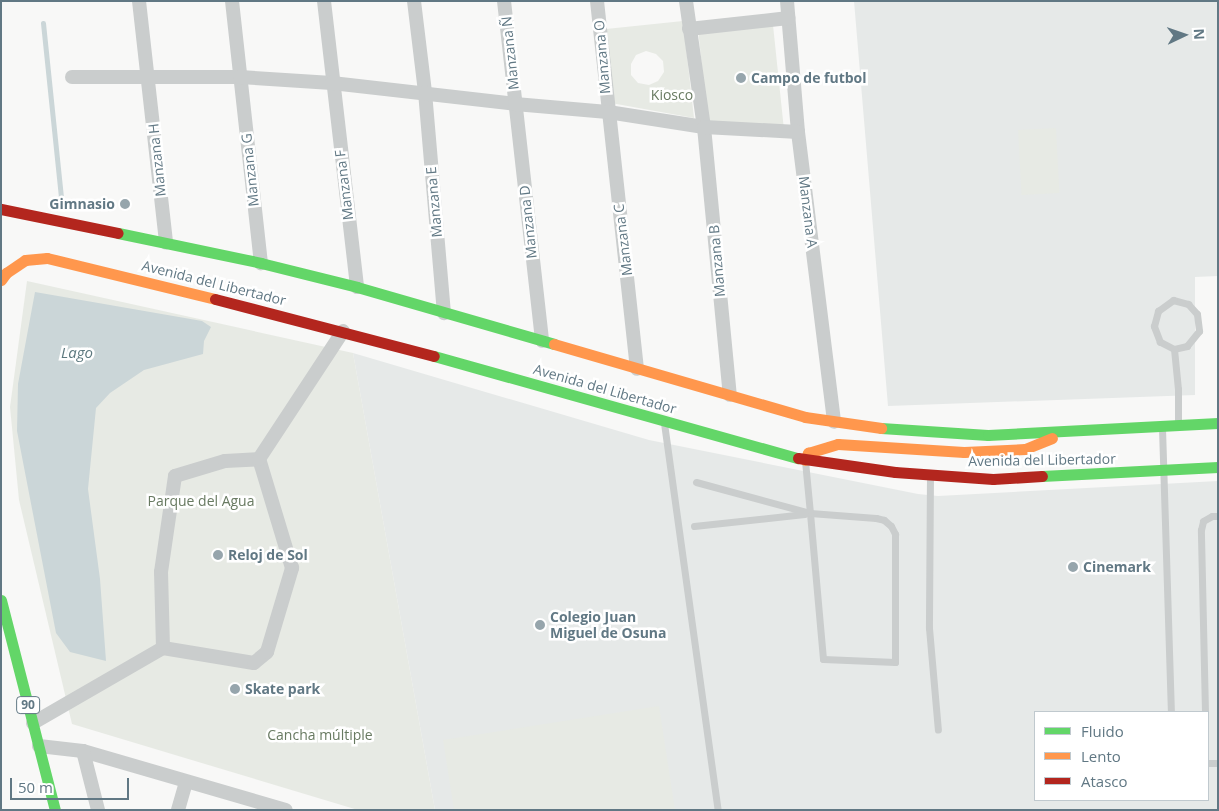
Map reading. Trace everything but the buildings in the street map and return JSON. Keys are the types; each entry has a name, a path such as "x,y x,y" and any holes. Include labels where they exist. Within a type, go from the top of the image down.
{"main road":[{"name":"Avenida del Libertador","path":"1,209 166,242 356,287 805,417 892,429 988,435 1162,428 1218,423"},
{"name":"Avenida del Libertador","path":"1,280 6,273 25,260 47,258 343,331 805,460 930,475 993,479 1218,467"},
{"path":"805,460 808,453 838,444 964,452 1016,450 1024,449 1065,432"},
{"name":"90","path":"1,600 55,810"}],"street":[{"name":"Manzana H","path":"139,1 166,242"},
{"name":"Manzana G","path":"232,1 260,263"},
{"name":"Manzana F","path":"324,1 356,287"},
{"name":"Manzana E","path":"414,1 425,92 444,313"},
{"name":"Manzana Ñ","path":"504,1 515,104"},
{"name":"Manzana O","path":"597,1 608,112"},
{"name":"Manzana B","path":"686,1 704,127 730,395"},
{"name":"Manzana A","path":"786,1 798,132 834,422"},
{"path":"689,29 788,18"},
{"path":"72,77 240,77 332,83 425,92 515,104 608,112 704,127 798,132"},
{"name":"Manzana D","path":"515,104 542,341"},
{"name":"Manzana C","path":"608,112 637,369"},
{"path":"259,459 343,331"},
{"path":"163,648 162,572 175,476 225,461 259,459"},
{"path":"33,723 163,648 254,663 267,652 292,568 259,459"},
{"path":"39,746 83,751 270,807 286,810"},
{"path":"83,751 98,810"},
{"path":"178,810 186,782"}],"lane":[{"path":"1173,300 1188,304 1198,314 1199,331 1187,346 1174,349 1160,342 1154,326 1158,311 1173,300"},
{"path":"1174,349 1178,389 1178,426"},
{"path":"664,420 718,810"},
{"path":"1162,428 1171,711"},
{"path":"694,526 810,513 884,520 891,526 895,534 895,662 824,659 810,513 805,460"},
{"path":"930,475 929,628 938,730"},
{"path":"696,482 810,513"},
{"path":"1205,711 1201,530 1203,520 1218,516"}],"shaded area":[{"path":"854,1 1218,1 1218,276 1195,277 1195,395 888,406"},
{"path":"353,353 649,440 918,494 938,496 1218,481 1218,810 435,810"}],"green space":[{"name":"Kiosco","path":"683,21 694,118 611,103 606,29","holes":["646,51 656,54 663,61 664,72 658,81 649,85 638,83 631,75 631,64 636,55"]},
{"name":"Campo de futbol","path":"773,25 784,125 709,133 698,33"},
{"path":"1056,128 1059,193 1021,195 1018,130"},
{"name":"Parque del Agua","path":"27,281 353,353 435,810 358,810 72,724 19,500 10,407"},
{"path":"659,706 675,810 454,810 443,740"}],"water":[{"name":"Lago","path":"35,292 202,321 211,327 204,341 203,354 144,370 110,393 96,408 88,489 100,579 106,661 70,652 56,633 17,431 18,384"}],"waterway":[{"path":"43,23 61,196"}],"traffic: fast":[{"path":"118,233 261,263 357,287 554,344"},
{"path":"434,356 798,458"},
{"path":"881,428 988,435 1218,423"},
{"path":"1042,476 1218,467"},
{"path":"1,600 55,810"}],"traffic: slow":[{"path":"1,280 6,273 25,260 47,258 215,299"},
{"path":"554,344 805,417 881,428"},
{"path":"805,460 808,453 838,444 964,452 1025,449 1052,438"}],"traffic: jam":[{"path":"1,209 118,233"},
{"path":"215,299 434,356"},
{"path":"798,458 895,472 993,479 1042,476"}],"place":[{"name":"Campo de futbol","path":"741,78"},
{"name":"Gimnasio","path":"125,204"},
{"name":"Reloj de Sol","path":"218,555"},
{"name":"Cinemark","path":"1073,567"},
{"name":"Colegio Juan Miguel de Osuna","path":"540,625"},
{"name":"Skate park","path":"235,689"}],"park label":[{"name":"Cancha múltiple","path":"320,735"}]}
